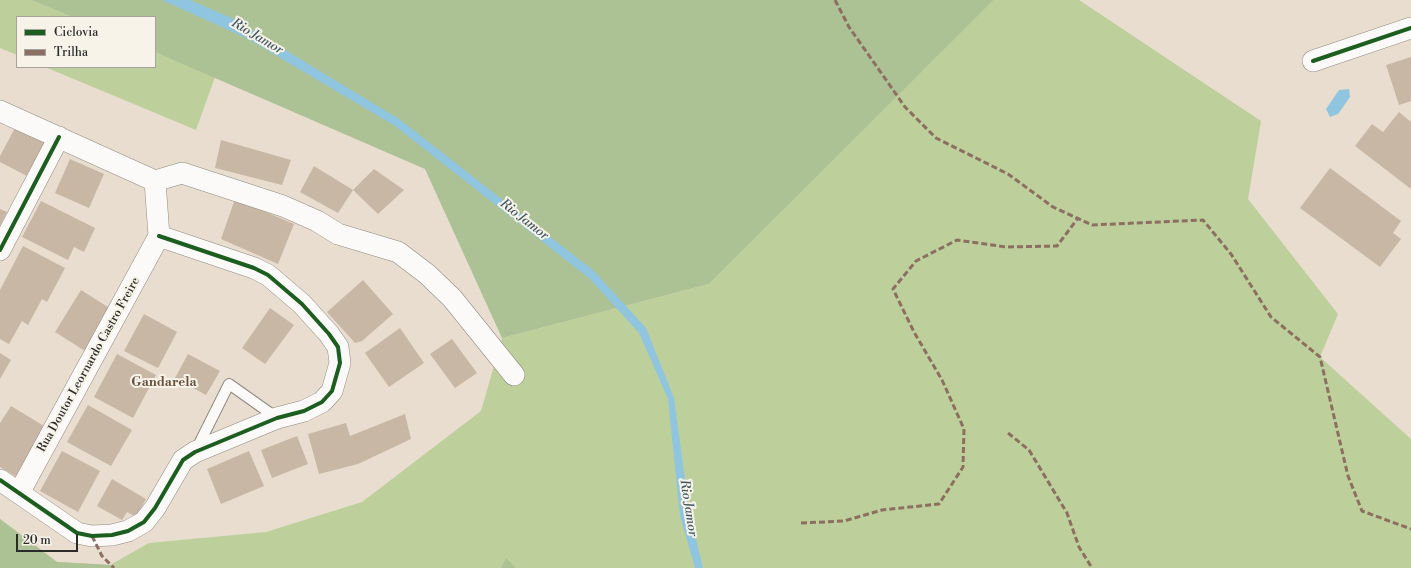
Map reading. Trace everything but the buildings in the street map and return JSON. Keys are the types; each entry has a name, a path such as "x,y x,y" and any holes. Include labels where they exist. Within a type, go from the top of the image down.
{"street":[{"path":"1313,61 1411,28"},
{"path":"0,111 155,181 182,173 283,206 317,221 338,234 398,252 427,274 452,298 514,375"},
{"path":"0,250 59,137"},
{"path":"0,480 78,533 92,536 112,536 128,531 144,522 155,508 183,460 195,452 277,418 304,412 322,402 332,391 340,363 338,347 330,334 302,304 268,275 204,250 159,236 155,181"},
{"name":"Rua Doutor Leornardo Castro Freire","path":"19,493 159,236"}],"lane":[{"path":"195,452 229,384 277,418"}],"green space":[{"path":"0,0 31,0 70,16 16,16 16,55 0,48"},
{"path":"31,0 994,0 709,284 502,338 425,169 156,52 156,16 70,16"},
{"path":"994,0 1079,0 1261,121 1248,199 1338,314 1320,357 1411,439 1411,568 0,568 0,519 57,562 110,565 149,543 266,532 362,502 481,411 502,338 709,284"},
{"path":"156,52 215,77 196,130 47,68 156,68"},
{"path":"0,519 57,562 110,565 115,568 0,568"},
{"path":"506,558 516,568 501,568"}],"water":[{"name":"Rio Jamor","path":"162,0 190,0 234,19 399,119 594,271 646,328 674,398 689,509 703,568 695,568 680,516 668,399 639,333 590,279 395,126 250,40"},
{"path":"1349,89 1350,97 1338,114 1330,117 1326,109 1339,90"}],"marked path":[{"path":"835,0 849,27 905,107 936,138 1008,174 1053,207 1092,225 1203,220 1231,254 1271,317 1320,357 1348,476 1362,511 1411,529"},
{"path":"801,523 844,521 882,510 939,504 963,467 964,429 942,380 914,332 893,289 916,261 957,240 1006,247 1057,246 1078,218"},
{"path":"1008,433 1029,450 1067,513 1079,547 1092,568"},
{"path":"92,536 102,556 114,568"}],"cycle path":[{"path":"1313,61 1411,28"},
{"path":"0,250 59,137"},
{"path":"0,480 77,533 92,536 112,535 128,531 144,522 155,508 183,460 195,452 277,418 304,411 322,402 332,391 340,363 338,347 329,334 302,304 268,275 254,268 159,236"}],"district":[{"name":"Gandarela","path":"164,383"}]}
